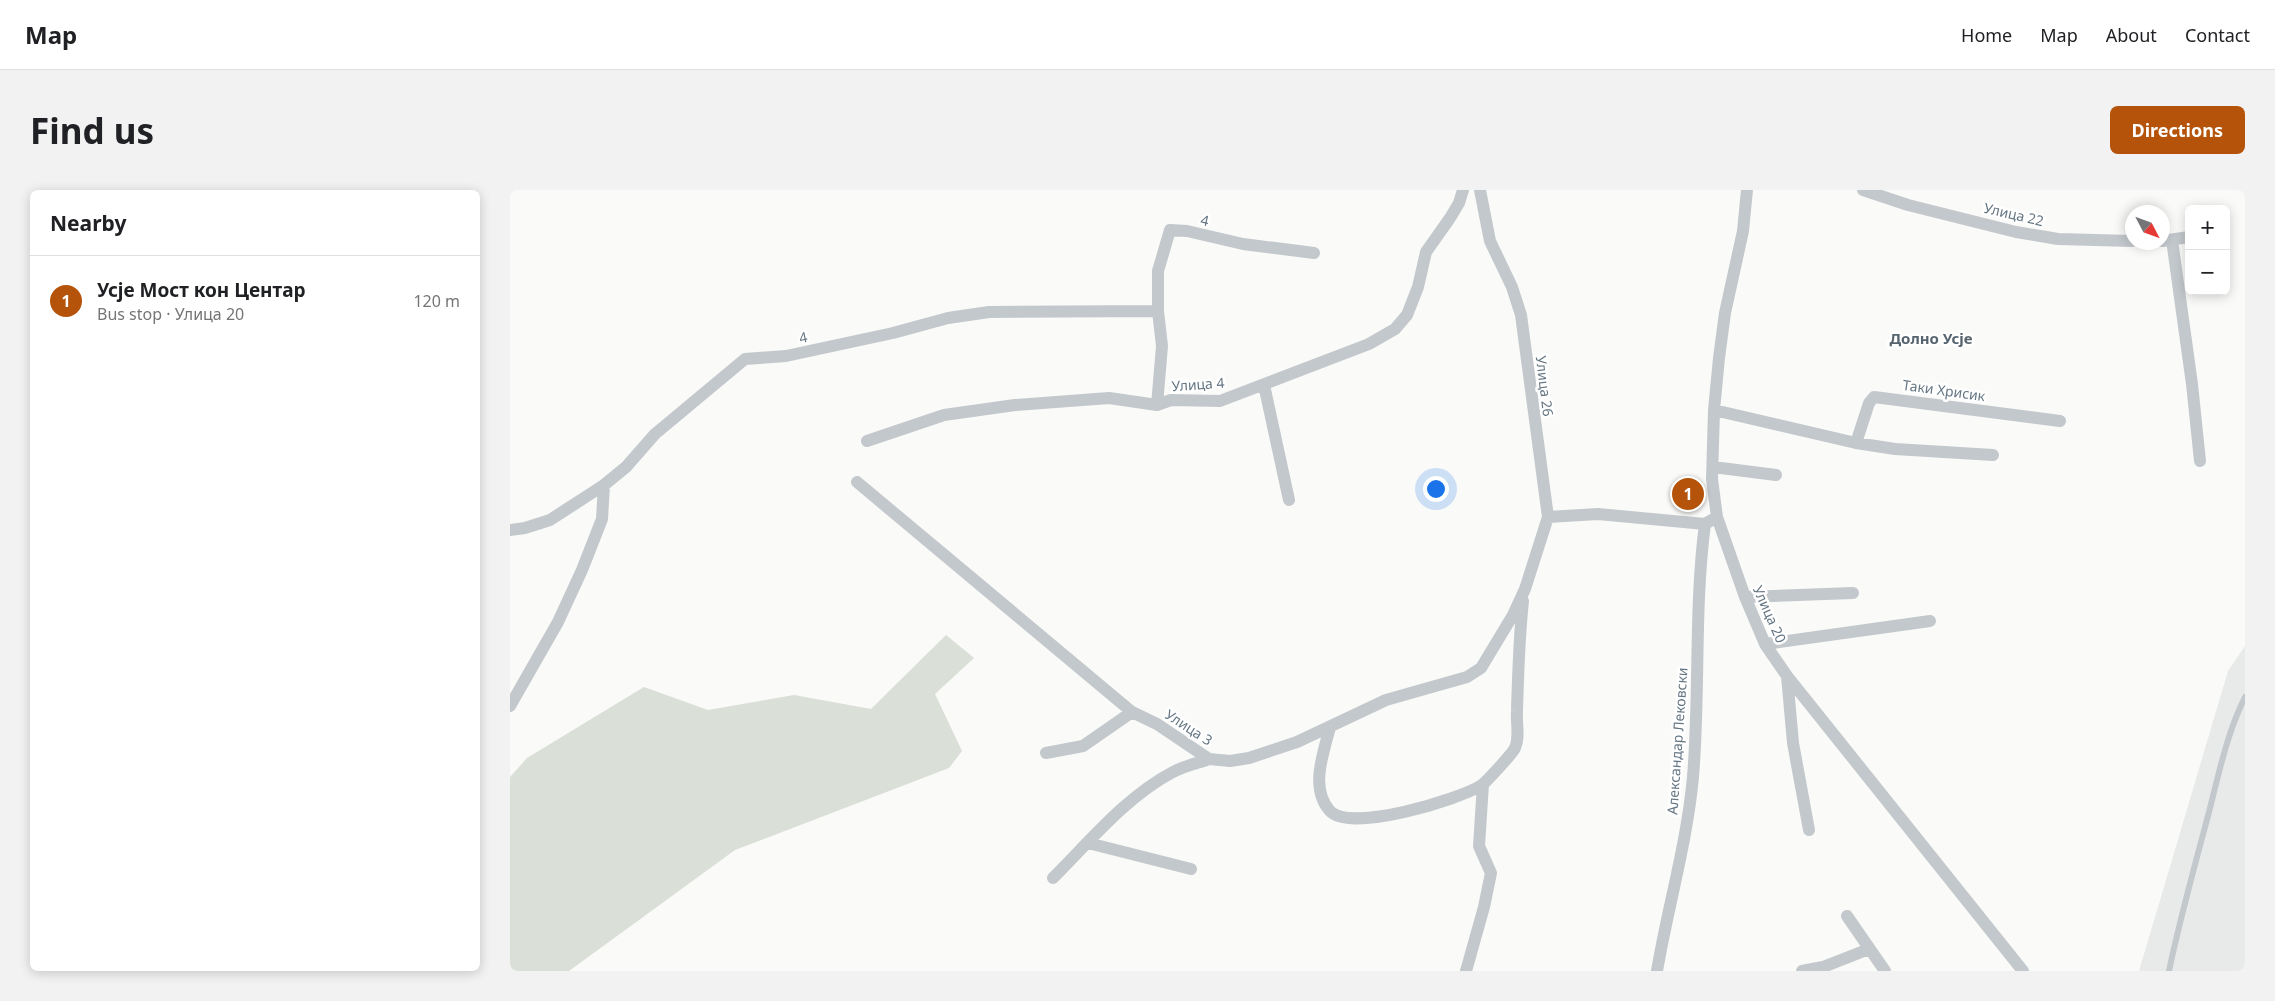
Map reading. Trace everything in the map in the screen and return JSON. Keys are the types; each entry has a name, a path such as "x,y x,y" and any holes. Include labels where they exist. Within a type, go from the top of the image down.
{"street":[{"name":"Улица 4","path":"867,441 944,415 1016,406 1109,398 1157,405 1171,400 1220,401 1264,385 1296,370 1369,344 1395,329 1407,315 1418,287 1426,252 1459,203 1463,190"},
{"name":"Улица 26","path":"1480,190 1490,241 1512,287 1521,315 1548,517 1525,589"},
{"name":"Улица 20","path":"1747,190 1743,231 1725,313 1714,410 1711,521 1765,644 1787,676 2023,971"},
{"name":"Улица 22","path":"1863,190 1908,205 2016,232 2058,239 2125,241"},
{"name":"4","path":"1157,405 1162,346 1158,310 1158,271 1170,230 1187,231 1243,244 1314,253"},
{"path":"2170,240 2185,237"},
{"path":"2170,250 2192,384 2200,461"},
{"name":"4","path":"510,530 550,520 604,485 626,467 655,434 745,359 786,356 893,333 948,318 989,312 1158,310"},
{"path":"1264,385 1289,500"},
{"name":"Таки Хрисик","path":"1856,443 1869,404 1874,397 2060,421"},
{"path":"1714,410 1856,443 1894,449 1993,455"},
{"path":"1713,467 1776,476"},
{"name":"Улица 3","path":"857,482 1132,712 1157,724 1209,759 1230,761 1249,758 1297,742 1386,700 1475,673 1481,668 1513,616 1525,589"},
{"path":"510,706 558,622 582,570 602,519 604,485"},
{"path":"1548,517 1576,514 1711,521"},
{"name":"Александар Лековски","path":"1657,971 1691,800 1696,729 1700,564 1711,521"},
{"path":"1330,727 1319,772 1323,796 1329,810 1337,816 1347,818 1386,816 1432,806 1483,784 1512,753 1518,741 1518,679 1525,589"},
{"path":"1745,597 1853,593"},
{"path":"1765,644 1930,621"},
{"path":"1787,676 1793,744 1809,830"},
{"path":"1046,753 1083,746 1132,712"},
{"path":"1053,878 1088,843 1152,785 1175,771 1209,759"},
{"path":"1466,971 1484,907 1491,873 1479,846 1483,784"},
{"path":"1088,843 1191,869"},
{"path":"1847,916 1885,971"},
{"path":"1802,971 1823,967 1870,949"}],"lane":[{"path":"2169,971 2177,931 2234,718 2245,697"}],"shaded area":[{"path":"946,635 974,658 935,694 962,751 949,768 735,850 569,971 510,971 510,777 527,758 644,687 708,710 794,695 871,709"},
{"path":"2245,646 2245,971 2139,971 2228,671"}],"place":[{"name":"Усје Мост кон Центар","path":"1688,494"}],"district":[{"name":"Долно Усје","path":"1931,338"}]}
